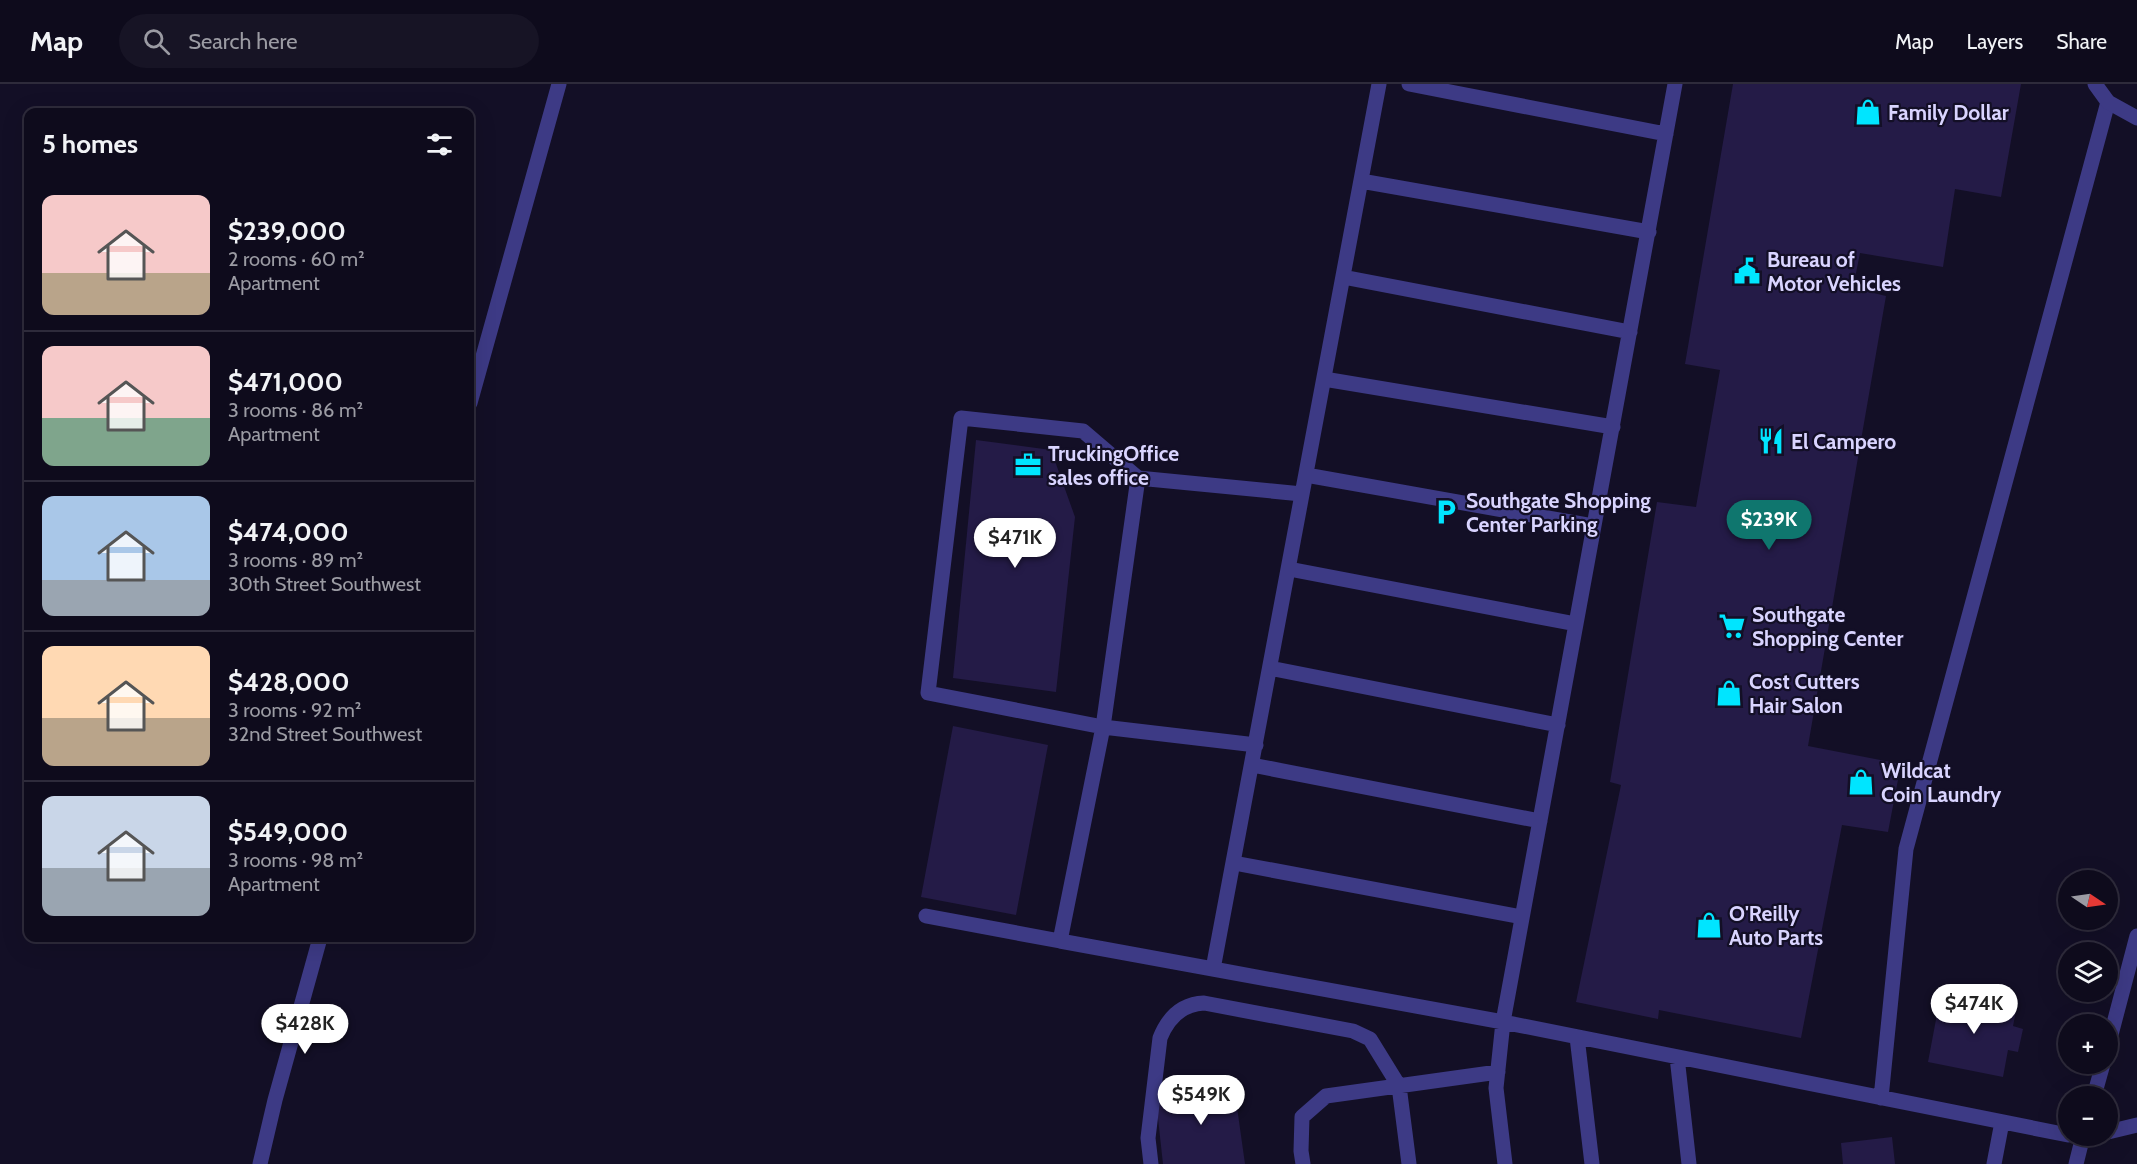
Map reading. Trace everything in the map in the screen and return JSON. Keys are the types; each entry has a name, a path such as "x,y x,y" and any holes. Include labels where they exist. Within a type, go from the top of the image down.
{"street":[{"path":"474,389 559,84"},
{"path":"1213,969 1379,84"},
{"path":"1409,84 1666,134"},
{"path":"1505,1164 1496,1088 1503,1022 1676,84"},
{"path":"2095,84 2108,102 2137,118"},
{"path":"1881,1098 1906,849 2108,102"},
{"path":"1361,181 1648,232"},
{"path":"1343,277 1630,332"},
{"path":"1324,379 1613,427"},
{"path":"1256,745 1103,727 928,693 961,418 1083,431 1138,478 1302,494"},
{"path":"1306,475 1593,526"},
{"path":"1060,941 1103,727 1138,478"},
{"path":"1289,569 1576,624"},
{"path":"1270,668 1558,725"},
{"path":"1252,765 1540,821"},
{"path":"1234,863 1522,917"},
{"path":"926,916 1503,1022 2058,1132"},
{"path":"2116,1014 2137,936"},
{"path":"260,1164 275,1100 319,942"},
{"path":"1151,1164 1148,1138 1160,1038 1171,1018 1182,1009 1194,1004 1214,1005 1353,1031 1370,1039 1399,1086 1409,1164"},
{"path":"1577,1037 1593,1164"},
{"path":"1677,1057 1689,1164"},
{"path":"1303,1164 1300,1151 1302,1117 1326,1096 1498,1072"},
{"path":"1994,1164 2002,1122"},
{"path":"2118,1130 2137,1125"},
{"path":"2076,1164 2079,1146"}],"building":[{"name":"Southgate Shopping Center","path":"1733,84 2021,84 2001,197 1955,189 1943,267 1860,253 1853,288 1886,296 1808,746 1901,764 1888,832 1842,825 1801,1038 1659,1010 1658,1019 1576,1002 1621,785 1610,782 1657,502 1696,507 1720,370 1685,364"},
{"path":"976,440 1051,450 1075,517 1056,692 953,678"},
{"path":"953,726 1048,745 1016,915 921,897"},
{"path":"1941,993 2017,1006 2013,1026 2023,1029 2018,1052 2008,1050 2003,1077 1928,1062"},
{"path":"1228,1080 1229,1094 1235,1093 1245,1164 1163,1164 1156,1100 1176,1099 1174,1088"},
{"path":"1892,1137 1895,1164 1843,1164 1841,1143"}],"place":[{"name":"Family Dollar","path":"1868,112"},
{"name":"Bureau of Motor Vehicles","path":"1747,271"},
{"name":"El Campero","path":"1771,441"},
{"name":"TruckingOffice sales office","path":"1028,465"},
{"name":"Southgate Shopping Center Parking","path":"1446,512"},
{"name":"Southgate Shopping Center","path":"1732,626"},
{"name":"Cost Cutters Hair Salon","path":"1729,693"},
{"name":"Wildcat Coin Laundry","path":"1861,782"},
{"name":"O'Reilly Auto Parts","path":"1709,925"}]}
